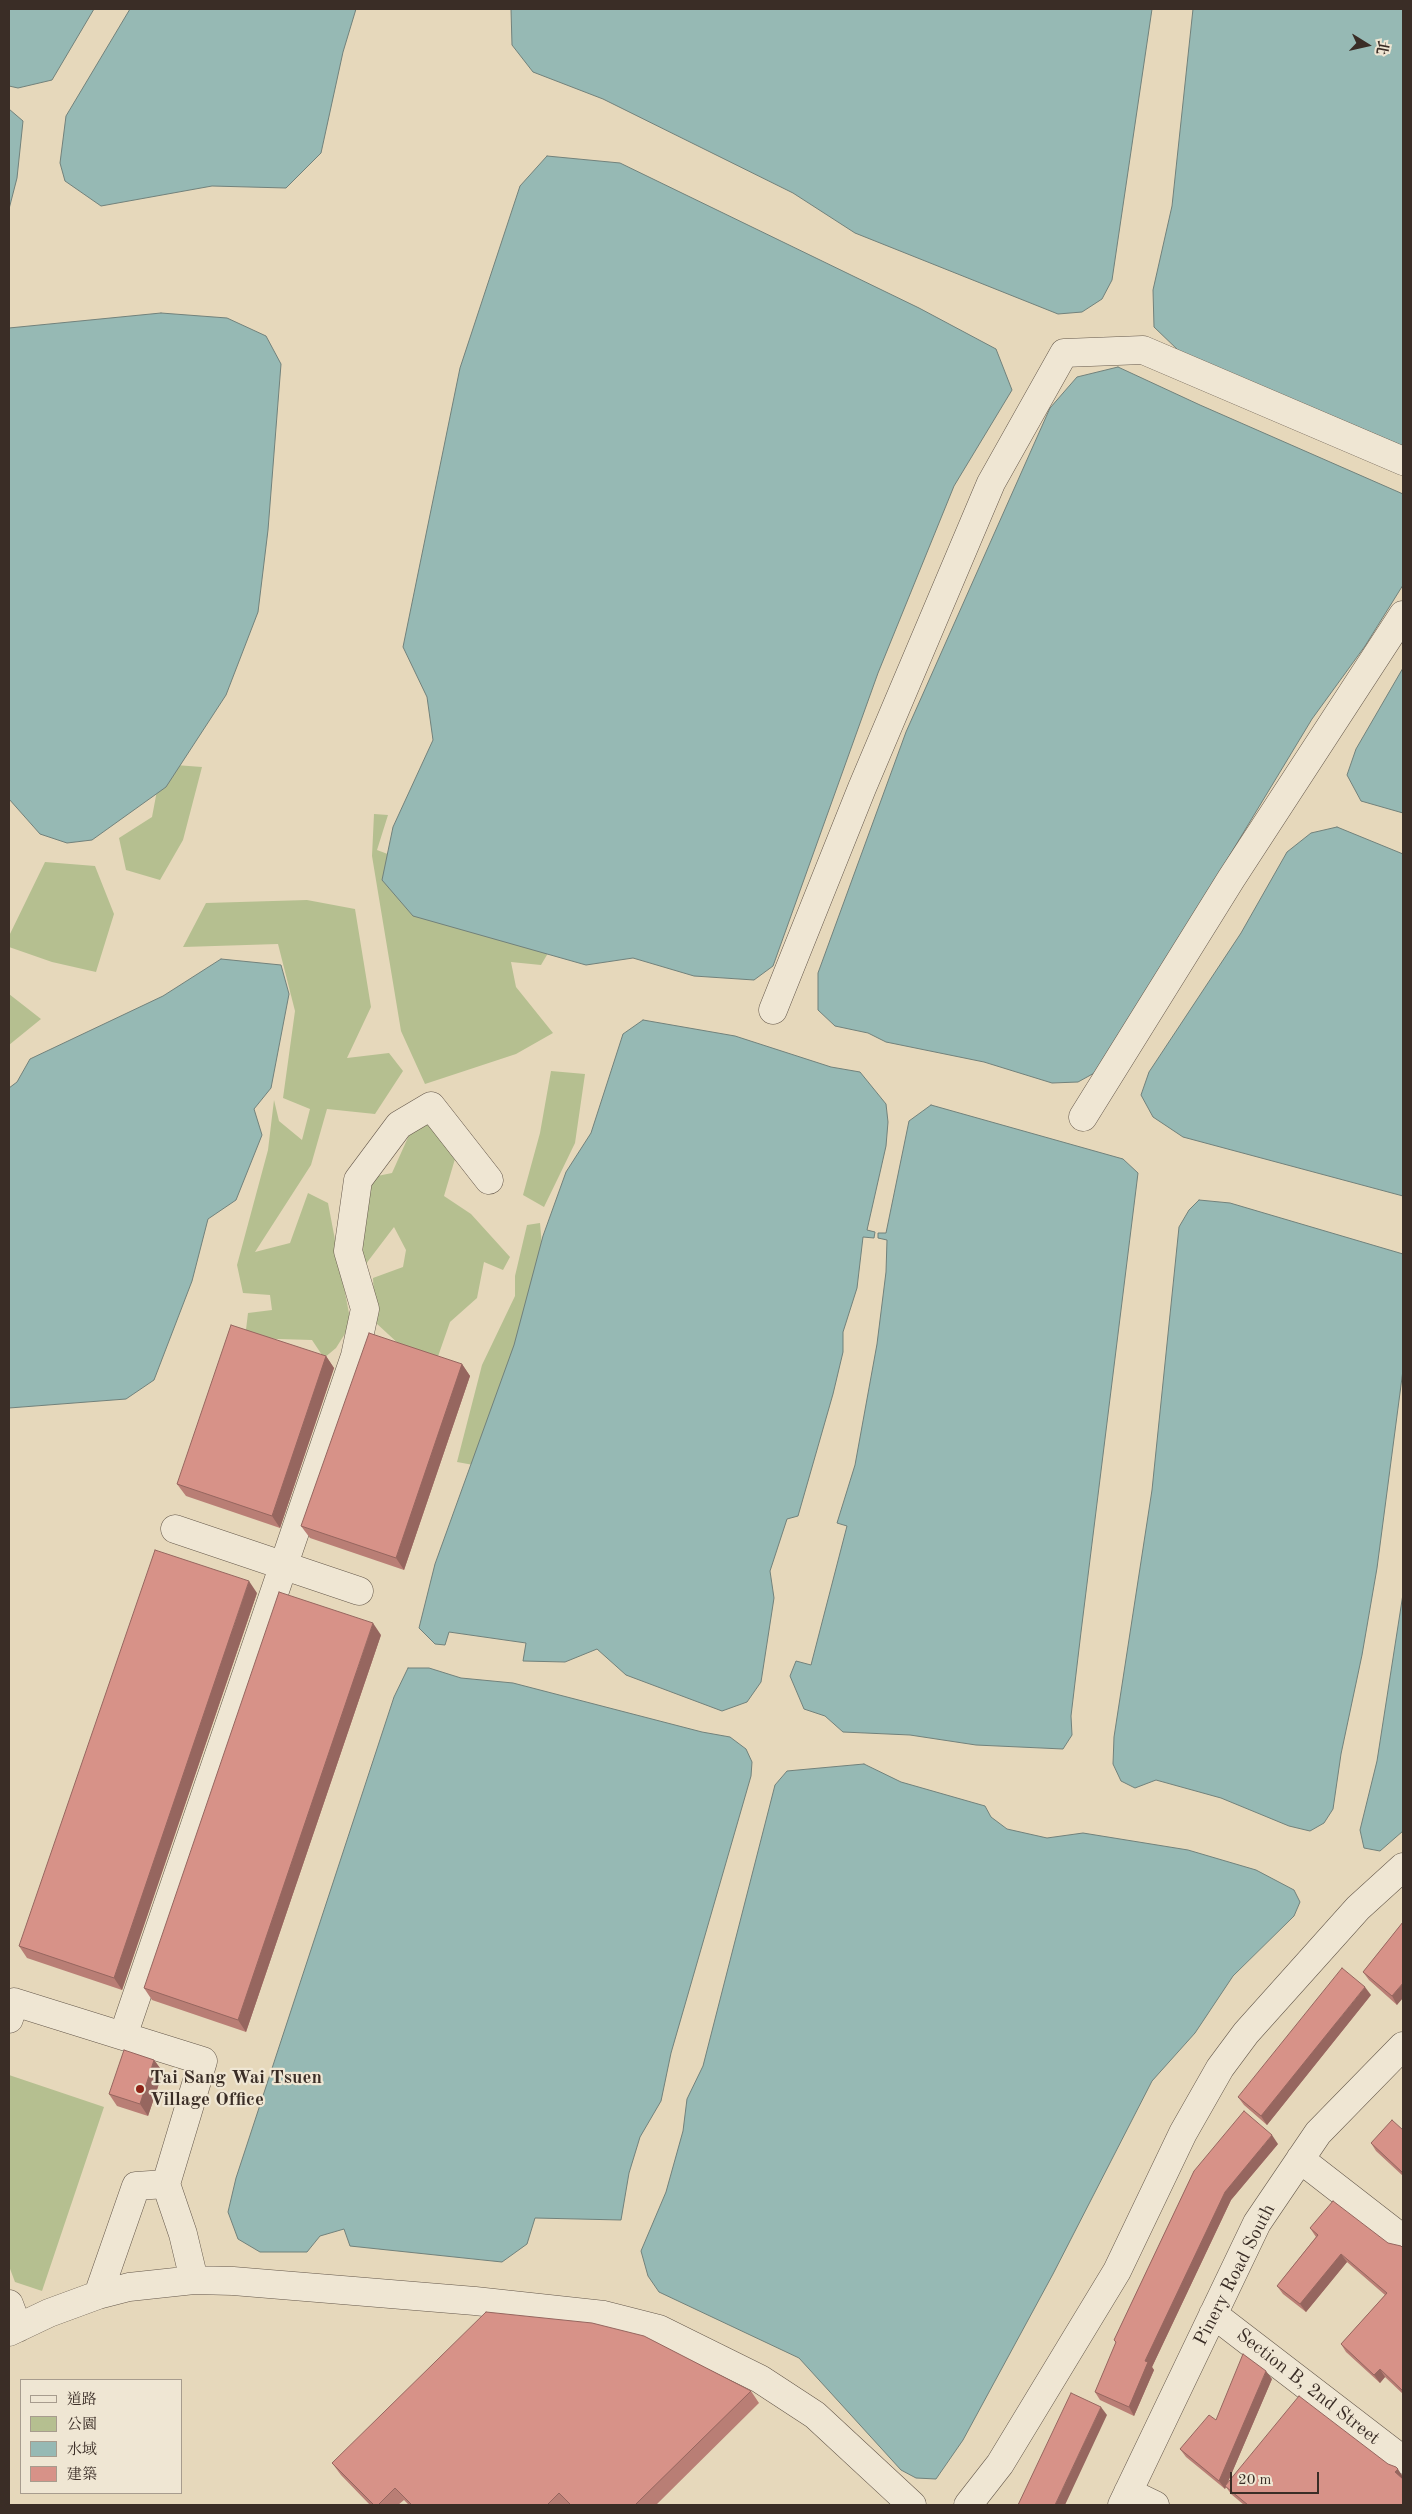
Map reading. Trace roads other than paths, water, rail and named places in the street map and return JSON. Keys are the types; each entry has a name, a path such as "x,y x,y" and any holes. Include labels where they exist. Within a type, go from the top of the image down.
{"street":[{"path":"773,1010 862,788 991,483 1064,353 1143,350 1403,461"},
{"path":"1083,1117 1231,879 1403,615"},
{"path":"123,2036 355,1356 364,1310 348,1251 358,1180 399,1125 431,1106 489,1180"},
{"path":"175,1528 359,1591"},
{"path":"968,2505 1000,2464 1117,2270 1182,2133 1220,2068 1246,2033 1358,1908 1403,1867"},
{"path":"9,2019 14,2002 203,2061 166,2184 183,2234 194,2280"},
{"name":"Pinery Road South","path":"1125,2499 1257,2222 1318,2133 1403,2046"},
{"path":"1300,2159 1403,2238"},
{"path":"98,2295 136,2186 166,2184"},
{"path":"12,2322 49,2313 98,2295 129,2287 194,2280 233,2281 594,2314 659,2329 760,2379 815,2415 912,2505"},
{"name":"Section B, 2nd Street","path":"1213,2314 1403,2460"},
{"path":"1125,2499 1155,2505"}],"water":[{"path":"9,9 94,9 52,80 18,88 9,86"},
{"path":"130,9 356,9 343,52 321,153 286,188 212,186 101,206 65,181 60,163 66,116"},
{"path":"511,9 1152,9 1112,280 1102,299 1082,312 1058,314 855,233 793,193 603,99 533,72 512,45"},
{"path":"1193,9 1403,9 1403,446 1179,351 1154,327 1153,290 1172,206"},
{"path":"9,109 23,121 17,178 9,209"},
{"path":"547,156 620,163 919,308 996,349 1012,390 954,486 878,673 773,966 754,980 694,976 633,958 586,965 413,916 382,880 393,827 433,740 427,697 403,647 460,368 520,186"},
{"path":"161,313 227,318 266,336 281,364 268,530 258,612 226,695 166,787 92,840 67,843 40,834 9,799 9,328"},
{"path":"1118,367 1403,494 1403,585 1365,646 1312,719 1170,954 1107,1066 1078,1082 1052,1083 984,1062 886,1042 868,1033 835,1026 818,1010 818,973 906,732 1050,408 1077,377"},
{"path":"1403,668 1403,813 1361,801 1347,775 1356,749"},
{"path":"1337,827 1403,854 1403,1196 1183,1137 1153,1117 1141,1095 1149,1072 1241,933 1287,852 1311,833"},
{"path":"221,959 281,965 289,994 271,1088 254,1109 262,1135 236,1200 208,1219 192,1281 154,1380 126,1399 9,1408 9,1088 17,1082 30,1059 163,996"},
{"path":"643,1020 735,1036 831,1067 860,1072 886,1104 888,1122 886,1146 867,1230 875,1232 874,1238 863,1237 857,1288 843,1332 843,1352 833,1394 798,1516 787,1519 770,1571 774,1598 761,1682 747,1702 722,1711 626,1675 597,1649 565,1662 523,1661 526,1643 449,1632 445,1645 435,1644 419,1628 435,1564 514,1345 543,1236 566,1172 591,1133 623,1034"},
{"path":"931,1105 1123,1159 1138,1173 1071,1716 1072,1735 1063,1749 976,1745 910,1735 843,1732 825,1716 804,1709 790,1676 796,1661 811,1665 847,1526 837,1523 855,1465 877,1344 886,1272 887,1240 878,1238 878,1233 886,1233 909,1121"},
{"path":"1199,1200 1230,1203 1403,1254 1403,1370 1377,1568 1362,1655 1341,1754 1333,1809 1324,1823 1310,1831 1289,1826 1221,1798 1156,1780 1135,1788 1121,1781 1113,1764 1114,1737 1152,1490 1179,1227 1189,1210"},
{"path":"1403,1594 1403,1831 1380,1851 1364,1848 1360,1830 1377,1761"},
{"path":"408,1668 429,1668 461,1678 513,1683 702,1732 730,1737 746,1749 752,1762 751,1776 671,2053 661,2101 640,2137 629,2173 621,2220 535,2218 527,2244 502,2262 350,2246 344,2229 320,2236 307,2252 260,2252 238,2239 228,2212 236,2178 394,1697"},
{"path":"864,1764 901,1782 985,1806 991,1817 1007,1829 1047,1838 1083,1833 1188,1850 1256,1870 1294,1890 1300,1902 1294,1916 1233,1976 1195,2033 1152,2081 1053,2274 963,2440 936,2479 916,2478 901,2470 799,2358 659,2292 648,2276 641,2251 666,2192 683,2131 687,2099 703,2066 775,1785 787,1771"}],"place":[{"name":"Tai Sang Wai Tsuen Village Office","path":"140,2089"}]}
